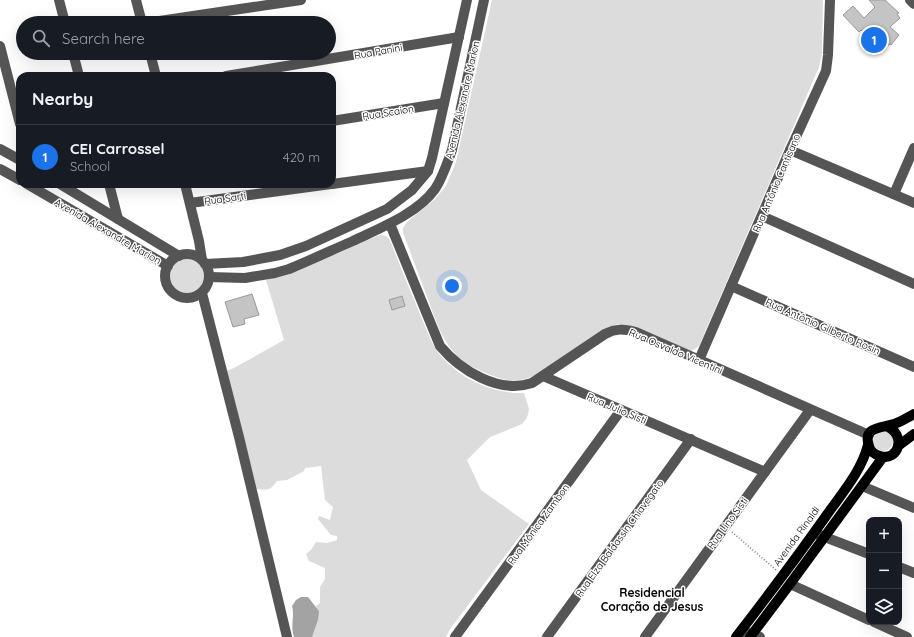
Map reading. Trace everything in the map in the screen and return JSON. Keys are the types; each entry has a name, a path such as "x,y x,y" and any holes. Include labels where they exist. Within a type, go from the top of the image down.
{"main road":[{"path":"883,457 874,454 868,440 876,428 895,424 914,414"},
{"path":"886,426 895,431 898,436 898,446"},
{"path":"754,636 883,457 892,454 898,446 914,434"},
{"name":"Avenida Rinaldi","path":"738,635 814,533 858,470 865,458 868,440"}],"street":[{"path":"59,0 63,16"},
{"path":"136,0 140,16"},
{"path":"193,16 301,0"},
{"name":"Avenida Alexandre Marion","path":"203,262 243,262 280,255 306,246 386,209 412,190 428,171 432,158 467,0"},
{"name":"Avenida Alexandre Marion","path":"209,277 245,278 289,269 390,224 415,207 435,189 444,173 452,150 484,0"},
{"name":"Rua Antônio Cantisano","path":"698,360 826,71 830,0"},
{"path":"910,0 914,4"},
{"name":"Rua Panini","path":"336,58 459,37"},
{"path":"0,46 16,108"},
{"path":"75,60 78,72"},
{"path":"152,60 155,72"},
{"name":"Rua Panini","path":"250,72 322,60"},
{"name":"Rua Scaion","path":"336,120 444,104"},
{"path":"894,194 914,148"},
{"path":"0,149 16,158"},
{"path":"790,150 914,204"},
{"path":"0,169 16,178"},
{"name":"Rua Sarti","path":"336,183 428,171"},
{"name":"Avenida Alexandre Marion","path":"34,188 168,266"},
{"name":"Avenida Alexandre Marion","path":"67,188 179,256"},
{"path":"110,188 118,219"},
{"path":"186,188 203,262 208,270 209,277 206,288 202,293 195,297 180,297 169,288 166,281 166,273 168,266 173,260 186,254 203,262"},
{"name":"Rua Sarti","path":"190,203 301,188"},
{"path":"762,216 914,284"},
{"name":"Rua Osvaldo Vicentini","path":"390,224 440,346 448,356 469,371 479,376 514,387 532,383 605,334 613,330 623,329 636,332 810,410 868,440"},
{"path":"192,256 199,241"},
{"name":"Rua Antônio Gilberto Rosin","path":"732,286 914,367"},
{"path":"202,293 237,429 287,637"},
{"name":"Rua Julio Sisti","path":"543,376 765,472"},
{"name":"Rua Mônica Zambon","path":"455,637 621,410"},
{"name":"Rua Lino Sisti","path":"645,637 810,410"},
{"name":"Rua Elza Baldassin Chiavegato","path":"547,637 690,439"},
{"path":"862,486 914,508"},
{"path":"814,533 867,553"},
{"path":"902,567 914,573"},
{"path":"790,584 866,619"},
{"path":"881,625 907,637"},
{"path":"738,635 754,636"}],"path":[{"path":"725,526 782,575"}],"shaded area":[{"path":"492,0 823,0 822,54 819,67 699,346 690,352 656,335 629,325 622,324 609,327 601,331 538,374 525,379 508,380 495,377 469,365 460,359 445,340 436,321 403,233 403,228 407,222 435,199 446,186 456,162"},
{"path":"382,235 386,236 390,240 430,339 442,357 459,372 479,384 501,391 524,393 529,409 527,418 522,424 490,437 467,460 481,490 529,524 450,629 446,637 312,637 317,622 318,614 316,606 320,603 320,587 325,579 325,568 309,561 306,554 311,550 316,542 327,543 337,540 337,536 331,535 318,519 319,516 330,520 333,507 325,500 321,466 305,468 304,471 287,480 277,481 268,489 256,489 226,371 284,340 266,280 298,271"},
{"path":"187,258 200,263 205,276 200,289 187,294 174,289 169,276 174,263"},
{"path":"879,431 887,431 893,437 893,445 887,451 879,451 873,445 873,437"},
{"path":"301,597 308,597 319,611 318,620 312,637 294,637 292,629 292,606 296,600"}],"building":[{"path":"869,0 885,0 899,13 897,14 900,18 890,27 899,35 891,45 886,45 884,47 876,39 873,42 861,30 859,32 843,15 853,6 864,18 875,7"},
{"path":"252,294 259,315 244,319 245,324 233,327 225,302"},
{"path":"402,296 405,306 392,310 389,300"}],"place":[{"name":"CEI Carrossel","path":"874,40"}],"district":[{"name":"Residencial Coração de Jesus","path":"652,600"}]}
